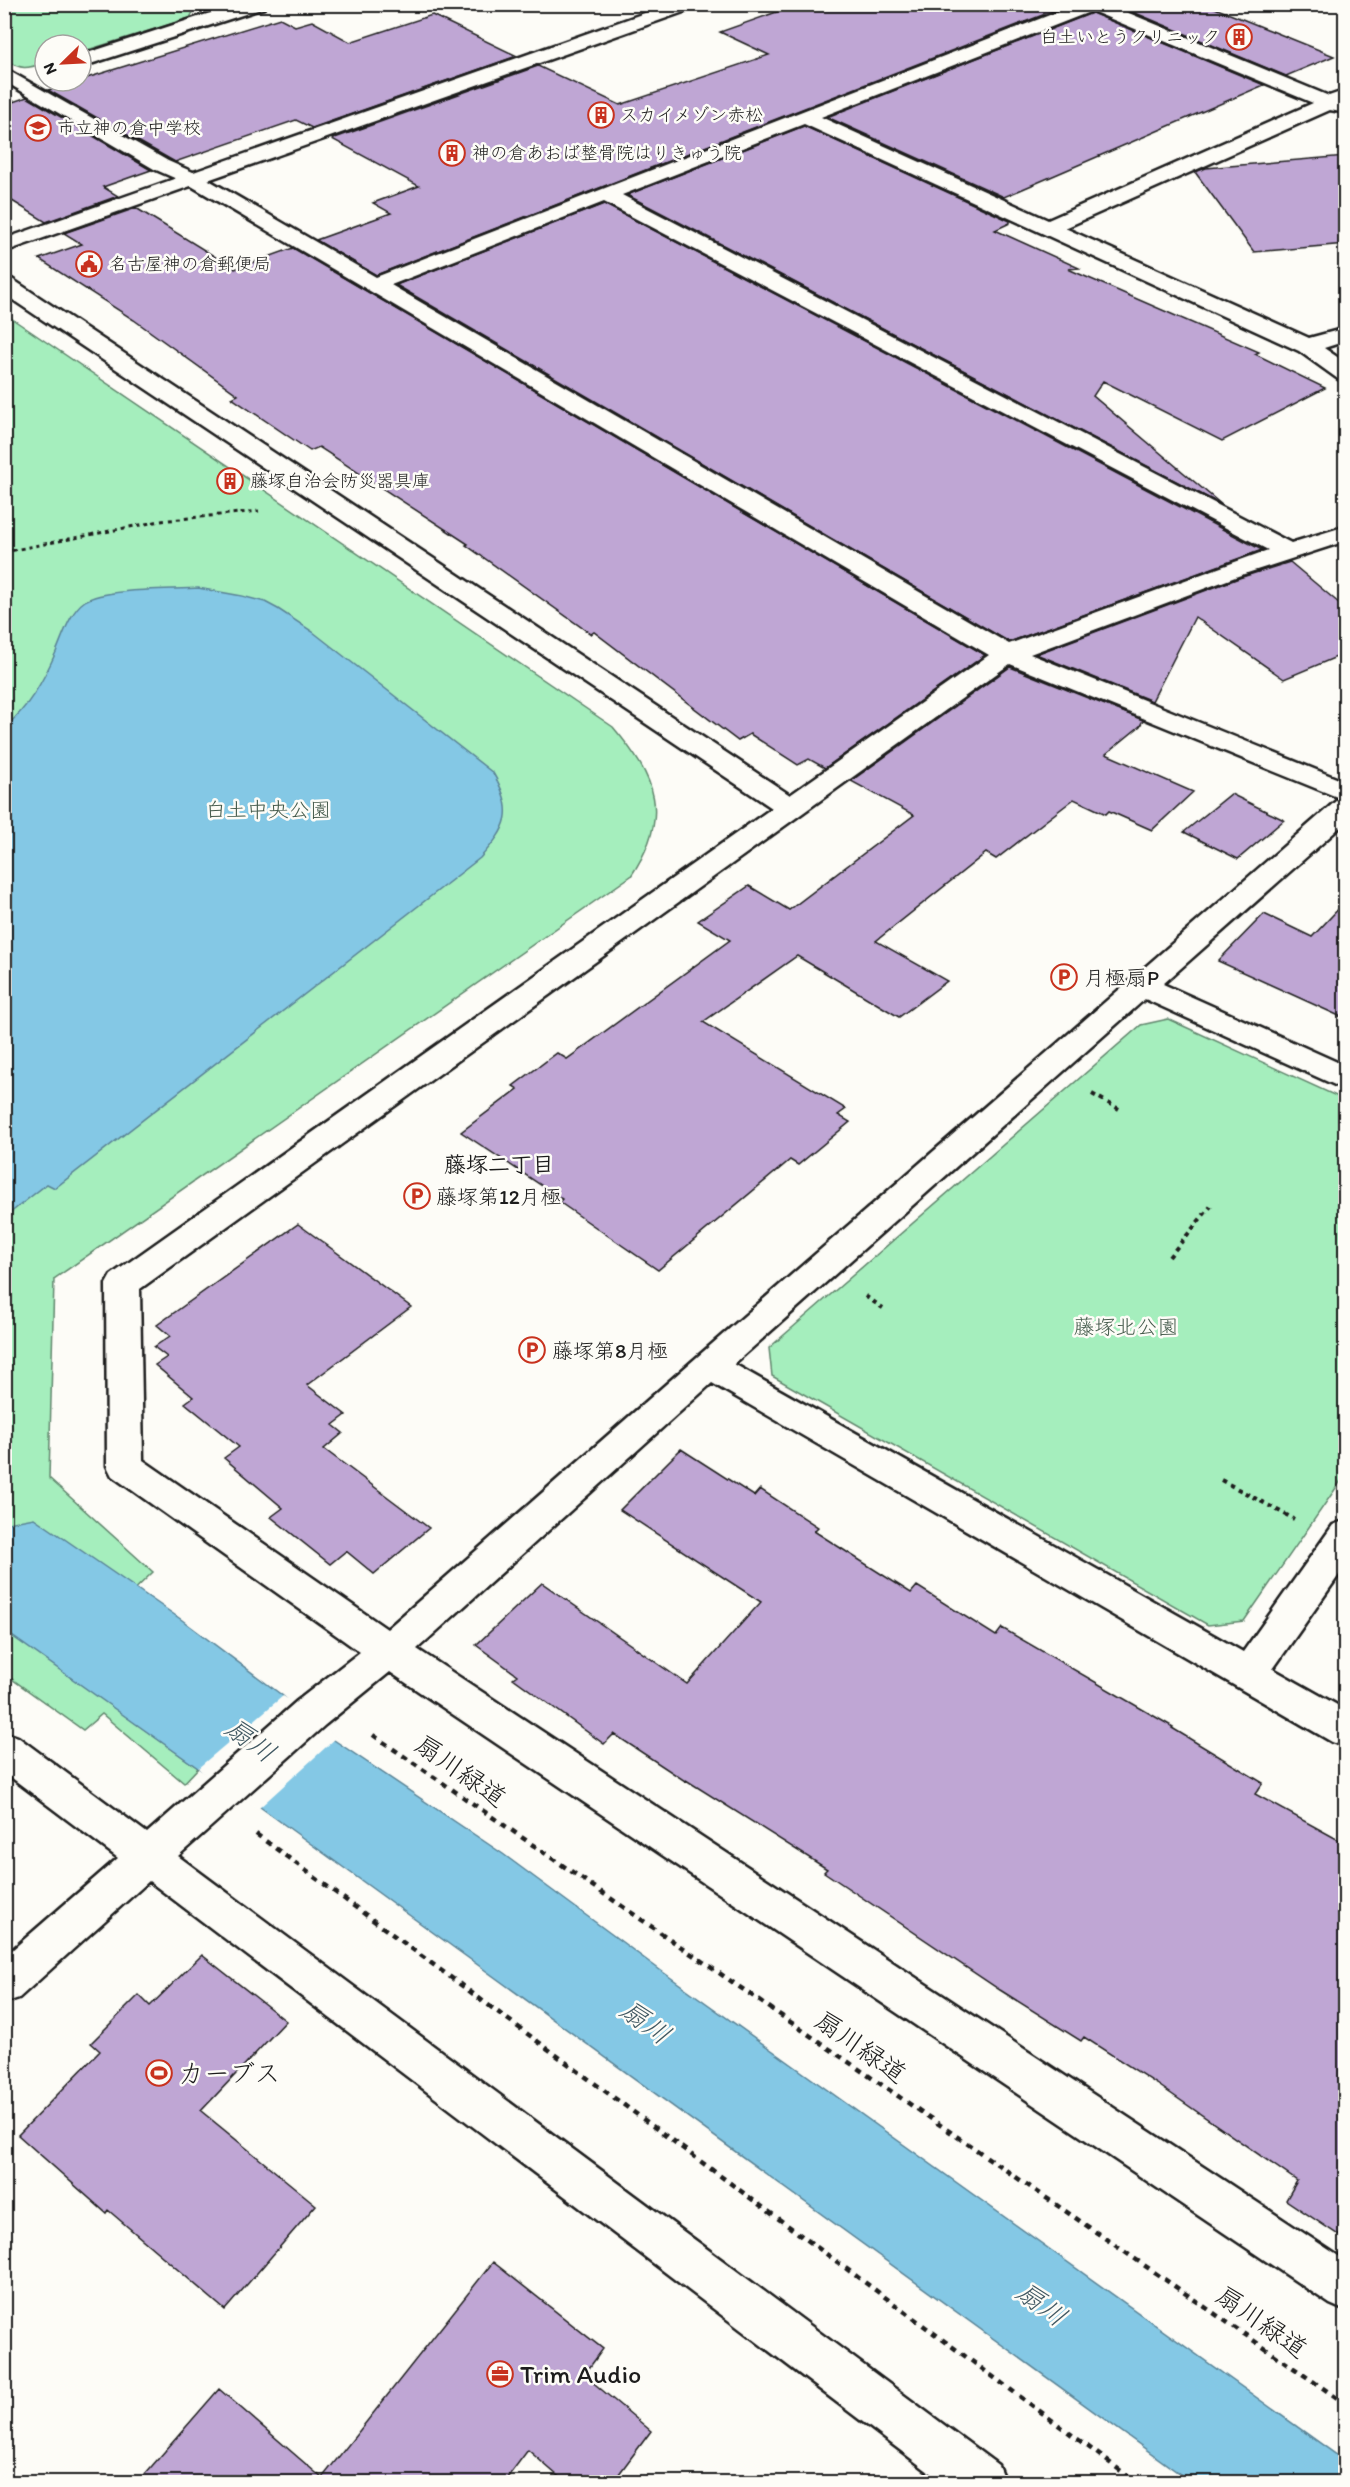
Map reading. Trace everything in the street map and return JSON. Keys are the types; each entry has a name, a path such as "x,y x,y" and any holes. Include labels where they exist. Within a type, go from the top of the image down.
{"street":[{"path":"197,4 221,17"},
{"path":"93,57 258,4"},
{"path":"4,246 688,4"},
{"path":"373,285 1092,5 1340,103"},
{"path":"11,77 33,74"},
{"path":"11,77 161,165 195,180 1007,654 1346,792"},
{"path":"1048,228 1340,103"},
{"path":"805,117 1307,346 1346,374"},
{"path":"606,195 1288,551"},
{"path":"4,284 791,808"},
{"path":"1307,346 1346,333"},
{"path":"1346,534 1288,551 1007,654 123,1284 125,1466 389,1651 1346,2288"},
{"path":"4,1984 311,1713 389,1651 1346,807"},
{"path":"1142,986 1346,1079"},
{"path":"710,1366 1346,1730"},
{"path":"1248,1675 1346,1535"},
{"path":"4,1749 981,2482"}],"path":[{"path":"4,552 159,521 260,511"},
{"path":"1169,1257 1211,1206"},
{"path":"1221,1480 1259,1499"},
{"name":"扇川緑道","path":"365,1729 1346,2404"},
{"path":"251,1830 1136,2482"}],"green space":[{"path":"5,5 184,5 194,10 190,18 93,48 93,33 33,33 33,66 24,68 5,60"},
{"name":"白土中央公園","path":"5,314 613,727 640,763 654,798 655,815 652,834 631,876 54,1279 49,1478 153,1572 56,1666 198,1768 184,1783 102,1714 83,1730 5,1674"},
{"name":"藤塚北公園","path":"1168,1019 1345,1100 1345,1475 1244,1621 1208,1625 772,1376 769,1348 1141,1025"}],"water":[{"path":"198,588 265,602 313,632 493,773 505,798 506,819 497,837 480,858 55,1188 47,1184 5,1217 5,727 35,693 71,617 85,601 107,594 139,590"},
{"name":"扇川","path":"4,1515 8,1523 34,1518 182,1620 283,1696 334,1740 503,1854 660,1970 1345,2461 1345,2482 1191,2482 260,1807 198,1768 5,1631"}],"pier":[{"path":"283,1696 298,1705 336,1738 258,1809 210,1779 198,1768"}],"building":[{"path":"799,4 1071,4 376,275 316,240 391,213 373,203 419,186 332,139 538,66 620,105 769,55 720,32"},
{"path":"1114,4 1205,4 1334,56 1286,76"},
{"path":"1092,13 1264,85 1004,197 827,117"},
{"path":"432,15 517,56 312,128 296,120 175,162 53,93 93,93 93,76 280,18 295,26 312,21 350,42"},
{"name":"市立神の倉中学校","path":"27,97 151,170 103,187 118,196 46,222 4,196 4,105"},
{"path":"804,126 1010,221 995,230 1079,268 1068,269 1259,352 1255,354 1325,388 1222,441 1103,381 1093,396 1222,505 627,195"},
{"path":"1346,156 1346,244 1254,252 1195,172 1206,168"},
{"path":"604,204 1262,550 1009,642 396,285"},
{"path":"136,208 235,269 293,248 985,655 825,768 809,759 798,765 750,734 738,741 594,632 591,634 466,545 468,544 319,447 310,451 232,398 238,395 134,320 39,259 82,244 64,233"},
{"path":"1290,562 1346,609 1346,653 1284,679 1195,617 1152,701 1036,654 1239,578"},
{"path":"1010,667 1143,720 1140,726 1106,754 1193,792 1152,830 1109,811 1106,814 1074,799 996,859 986,853 876,941 947,981 899,1017 797,956 703,1022 846,1109 838,1115 850,1122 798,1165 790,1160 658,1270 559,1202 562,1199 461,1132 518,1089 513,1086 557,1053 567,1059 730,940 698,921 749,886 789,910 914,815 851,781"},
{"path":"1231,794 1284,820 1238,859 1184,832"},
{"path":"1346,901 1346,1019 1218,961 1264,914 1312,937"},
{"path":"298,1224 411,1307 307,1385 346,1415 333,1425 343,1433 324,1449 429,1528 374,1574 346,1551 330,1564 271,1517 283,1508 224,1458 239,1447 185,1403 193,1397 155,1365 167,1357 154,1347 170,1336 157,1325"},
{"path":"681,1449 754,1496 760,1489 818,1527 814,1531 911,1593 917,1586 996,1636 1002,1628 1173,1727 1263,1783 1255,1794 1346,1844 1346,2240 1286,2200 1297,2181 1157,2084 1084,2037 1081,2041 1000,1990 824,1872 827,1869 614,1734 604,1744 513,1678 517,1675 476,1645 542,1583 687,1684 761,1602 620,1510"},
{"path":"202,1955 286,2021 201,2111 316,2205 225,2310 108,2210 106,2213 18,2135 100,2051 91,2043 139,1995 150,2006"},
{"path":"493,2262 603,2349 584,2375 651,2431 613,2482 565,2482 528,2450 504,2482 138,2482 219,2389 322,2478"}],"place":[{"name":"白土いとうクリニック","path":"1239,37"},
{"name":"スカイメゾン赤松","path":"601,115"},
{"name":"市立神の倉中学校","path":"38,128"},
{"name":"神の倉あおば整骨院はりきゅう院","path":"452,153"},
{"name":"名古屋神の倉郵便局","path":"89,264"},
{"name":"藤塚自治会防災器具庫","path":"230,481"},
{"name":"月極扇P","path":"1064,977"},
{"name":"藤塚第12月極","path":"417,1196"},
{"name":"藤塚第8月極","path":"532,1350"},
{"name":"カーブス","path":"159,2073"},
{"name":"Trim Audio","path":"500,2374"}],"district":[{"name":"藤塚二丁目","path":"499,1164"}]}
